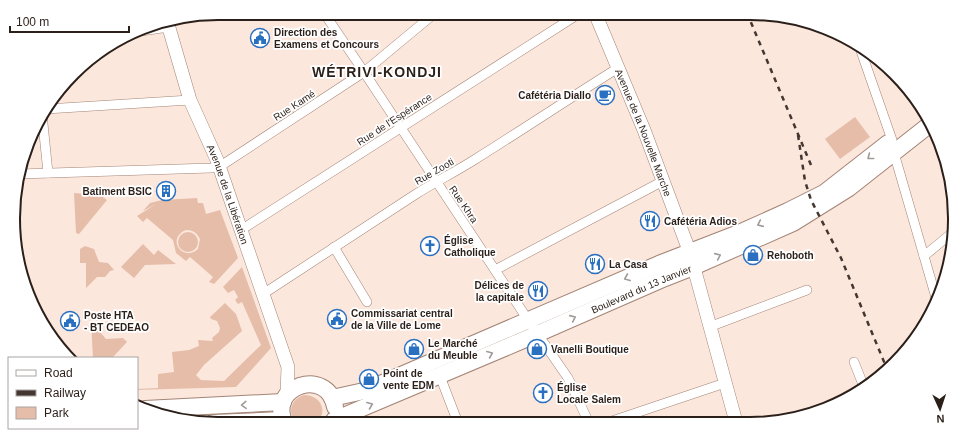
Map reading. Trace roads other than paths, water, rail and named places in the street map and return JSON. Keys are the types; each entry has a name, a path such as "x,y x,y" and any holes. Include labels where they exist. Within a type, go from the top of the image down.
{"highway":[{"name":"Boulevard du 13 Janvier","path":"893,147 921,118"},
{"name":"Boulevard du 13 Janvier","path":"332,398 364,391 665,278 692,260 739,233 824,193 926,127"},
{"name":"Boulevard du 13 Janvier","path":"345,417 440,376 533,327"},
{"path":"283,417 281,411 285,398 299,385 307,384 320,386 325,389 335,405 334,417"},
{"path":"160,408 285,398"}],"street":[{"name":"Rue Khra","path":"329,20 568,378 586,417"},
{"name":"Rue Kamé","path":"219,167 364,72 427,20"},
{"name":"Rue de l'Espérance","path":"241,230 569,20"},
{"name":"Avenue de la Nouvelle Marche","path":"598,20 663,180 692,260 709,328 735,417"},
{"name":"Avenue de la Libération","path":"169,27 190,100 219,167 288,367"},
{"path":"863,56 893,147 934,291"},
{"name":"Rue Zooti","path":"263,294 416,194 474,160 618,68"},
{"path":"53,109 190,100"},
{"path":"43,126 48,173"},
{"path":"25,174 219,167"},
{"path":"495,270 663,180"},
{"path":"924,256 947,238"},
{"path":"334,247 367,302"},
{"path":"709,328 807,290"},
{"path":"854,362 862,382"},
{"path":"288,367 307,384"},
{"path":"285,398 288,367"},
{"path":"440,376 456,417"},
{"path":"624,417 725,383"}],"railway":[{"path":"750,20 811,165"},
{"path":"798,135 805,181 811,200 841,258 885,364"}],"place":[{"name":"Direction des Examens et Concours","path":"260,38"},
{"name":"Cafétéria Diallo","path":"605,95"},
{"name":"Batiment BSIC","path":"166,191"},
{"name":"Cafétéria Adios","path":"650,221"},
{"name":"Église Catholique","path":"430,246"},
{"name":"Rehoboth","path":"753,255"},
{"name":"La Casa","path":"595,264"},
{"name":"Délices de la capitale","path":"538,291"},
{"name":"Commissariat central de la Ville de Lome","path":"337,319"},
{"name":"Poste HTA - BT CEDEAO","path":"70,321"},
{"name":"Le Marché du Meuble","path":"414,349"},
{"name":"Vanelli Boutique","path":"537,349"},
{"name":"Point de vente EDM","path":"369,379"},
{"name":"Église Locale Salem","path":"543,393"}],"district":[{"name":"WÉTRIVI-KONDJI","path":"377,72"}]}
